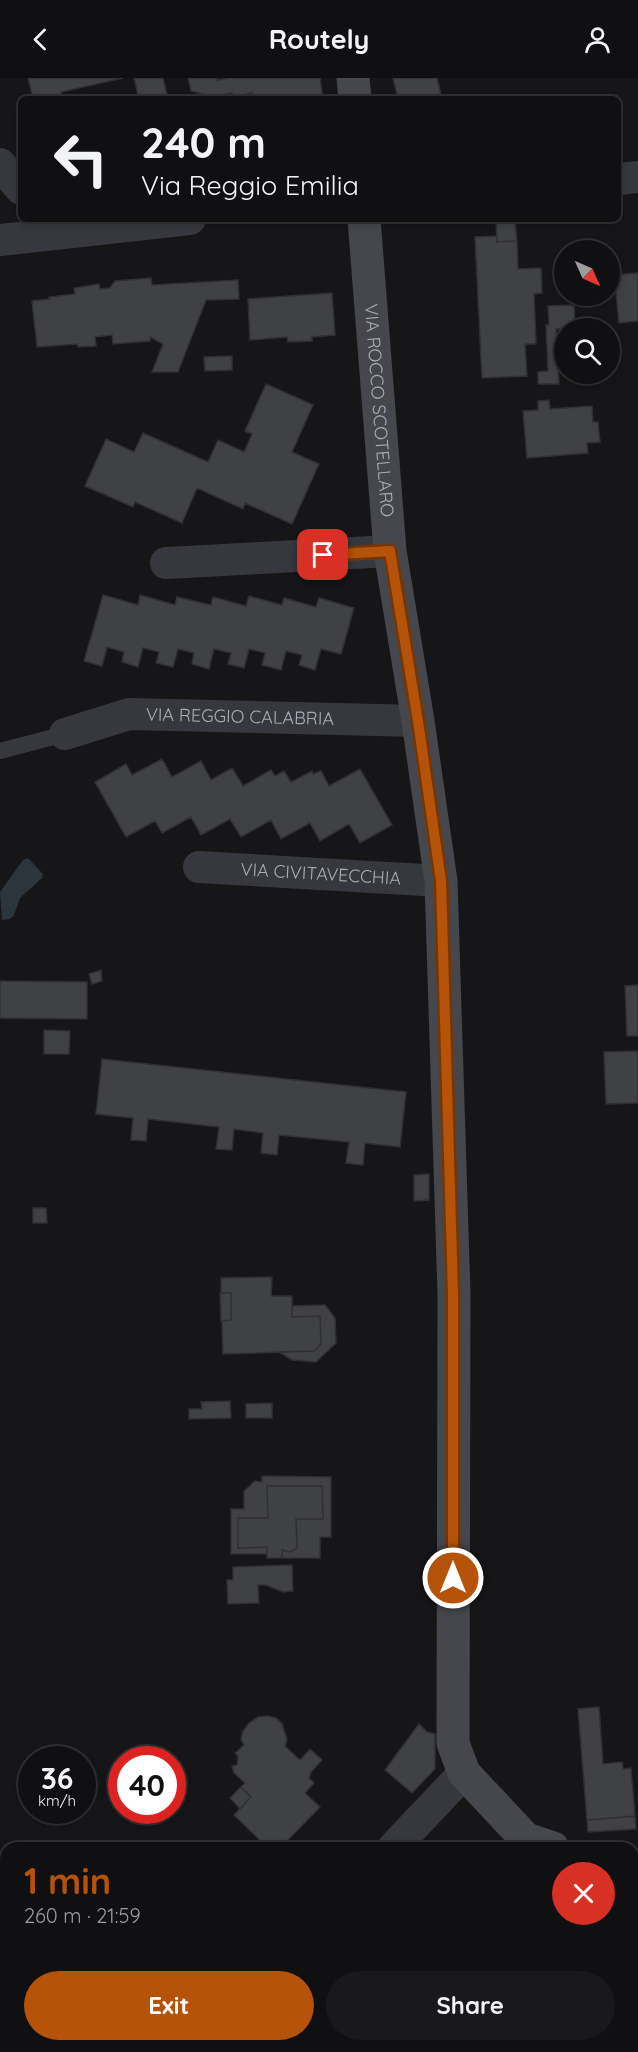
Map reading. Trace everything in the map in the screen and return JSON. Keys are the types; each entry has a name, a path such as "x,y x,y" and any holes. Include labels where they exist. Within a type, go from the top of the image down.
{"street":[{"path":"353,78 354,96"},
{"path":"0,165 18,186"},
{"path":"621,179 638,177"},
{"path":"0,240 53,226 131,222"},
{"name":"VIA ROCCO SCOTELLARO","path":"364,222 390,551 441,881 453,1294 453,1743 464,1773 526,1839 535,1842"},
{"path":"166,563 390,551"},
{"name":"VIA REGGIO CALABRIA","path":"65,734 129,714 418,721"},
{"name":"VIA CIVITAVECCHIA","path":"199,867 441,881"},
{"path":"399,1842 464,1773"}],"lane":[{"path":"0,751 65,734"}],"shaded area":[{"path":"28,858 43,874 42,878 20,898 14,915 10,919 2,920 0,892 23,860"}],"building":[{"path":"28,78 123,78 61,92 62,96 32,96"},
{"path":"134,78 163,78 167,96 138,96"},
{"path":"188,78 217,78 217,80 320,78 323,96 252,96 252,93 233,96 232,93 209,96 191,91"},
{"path":"393,78 437,78 441,96 397,96"},
{"path":"496,222 515,222 517,241 497,242"},
{"path":"497,236 497,242 517,241 518,269 541,268 542,293 534,294 536,344 525,344 527,376 482,378 475,237"},
{"path":"638,273 638,321 620,323 617,306 620,306 620,274"},
{"path":"151,278 152,285 238,280 239,299 206,300 178,372 152,372 163,344 150,337 150,341 113,344 112,335 95,337 96,346 78,347 77,344 37,347 32,301 75,294 74,288 99,284 100,289 110,288 115,281"},
{"path":"332,293 335,335 312,337 312,341 288,342 287,337 250,340 248,299"},
{"path":"548,306 574,306 575,318 554,318 554,384 538,384 538,372 548,371 546,325 549,325"},
{"path":"232,356 232,370 205,371 204,357"},
{"path":"266,384 313,405 292,452 319,464 292,524 245,503 243,509 197,488 182,523 135,502 133,507 85,486 106,439 134,452 143,433 208,462 218,440 244,452 252,434 245,431"},
{"path":"549,400 550,409 592,406 593,422 598,422 600,442 587,443 588,453 527,458 523,411 538,410 538,401"},
{"path":"103,595 138,605 140,595 175,605 177,597 211,605 213,597 246,606 249,596 282,605 284,598 316,607 319,598 354,608 341,654 321,649 315,670 299,665 302,655 286,651 281,670 262,665 265,653 249,649 244,668 228,664 231,653 214,649 209,669 192,664 194,653 178,649 173,667 156,663 159,652 143,648 138,667 122,662 124,652 107,647 102,666 84,661"},
{"path":"162,759 172,777 201,761 211,780 232,768 243,786 271,770 275,776 284,771 291,782 312,771 313,774 321,771 329,786 360,769 392,825 360,843 349,824 320,841 310,823 281,839 271,820 241,837 230,819 201,835 191,817 162,833 155,821 126,837 95,782 126,764 132,775"},
{"path":"101,970 102,981 92,984 89,974"},
{"path":"0,981 87,982 87,1019 0,1018"},
{"path":"638,985 638,1036 627,1036 625,986"},
{"path":"44,1030 70,1031 69,1054 44,1054"},
{"path":"638,1051 638,1103 606,1104 604,1052"},
{"path":"102,1059 406,1092 400,1147 365,1143 363,1165 346,1163 349,1142 279,1135 277,1155 261,1153 263,1133 234,1129 232,1150 216,1149 219,1127 148,1119 146,1141 131,1140 133,1118 96,1114"},
{"path":"429,1174 429,1200 414,1201 414,1175"},
{"path":"33,1208 46,1208 47,1223 33,1223"},
{"path":"272,1277 271,1296 292,1296 292,1317 320,1316 321,1344 314,1351 223,1354 222,1321 231,1320 231,1293 221,1293 221,1278"},
{"path":"220,1293 231,1293 231,1320 221,1321"},
{"path":"325,1305 335,1318 336,1343 316,1362 292,1360 279,1352 314,1351 321,1344 320,1316 292,1317 292,1306"},
{"path":"230,1401 231,1418 189,1419 189,1409 202,1409 201,1402"},
{"path":"272,1403 272,1418 246,1418 246,1404"},
{"path":"262,1476 331,1477 331,1537 320,1537 320,1558 282,1558 282,1550 290,1552 297,1548 296,1519 323,1519 322,1486 267,1486 268,1518 238,1518 238,1548 267,1547 267,1554 231,1554 231,1509 244,1509 244,1491 255,1481 262,1482"},
{"path":"267,1486 322,1486 323,1519 296,1519 297,1548 290,1552 282,1550 282,1558 267,1558 267,1547 238,1548 238,1518 268,1518"},
{"path":"292,1565 293,1591 283,1592 266,1585 258,1585 259,1603 228,1604 227,1580 233,1580 233,1567"},
{"path":"599,1707 603,1764 622,1762 623,1769 631,1768 635,1816 587,1820 578,1709"},
{"path":"258,1717 276,1718 282,1724 287,1739 285,1746 300,1760 310,1749 322,1760 311,1772 309,1778 314,1783 305,1793 320,1807 286,1842 262,1842 234,1815 251,1797 241,1787 245,1783 234,1773 232,1766 237,1765 238,1756 235,1753 244,1745 241,1739 243,1731"},
{"path":"419,1724 427,1732 435,1734 435,1769 412,1793 385,1770"},
{"path":"241,1787 251,1797 240,1809 230,1798"},
{"path":"635,1816 636,1829 588,1832 587,1820"}],"route":[{"path":"323,555 390,551 441,881 453,1294 453,1578"}]}
